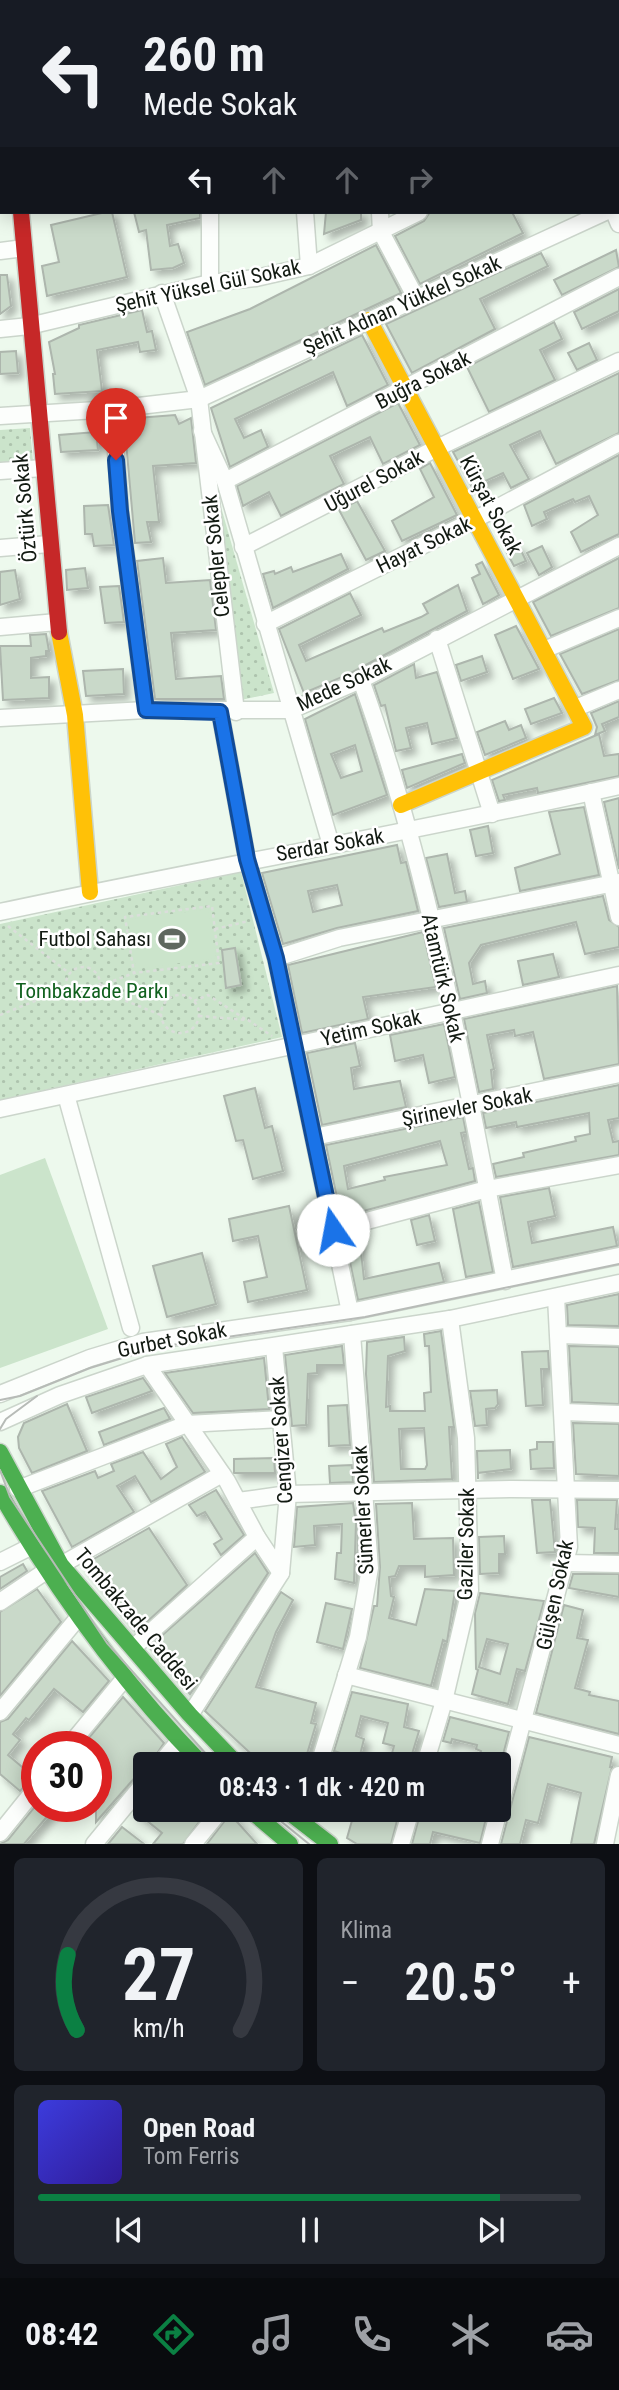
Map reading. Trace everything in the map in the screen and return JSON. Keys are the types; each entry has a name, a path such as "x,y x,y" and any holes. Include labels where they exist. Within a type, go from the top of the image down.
{"street":[{"name":"Öztürk Sokak","path":"21,214 49,544 57,622 75,715 90,892"},
{"path":"210,214 211,283"},
{"path":"305,214 309,266"},
{"path":"380,214 381,232 416,299"},
{"name":"Şehit Yüksel Gül Sokak","path":"0,329 29,326 211,283 256,278 309,266 415,214"},
{"name":"Şehit Adnan Yükkel Sokak","path":"0,416 199,400 601,214"},
{"path":"0,251 24,248"},
{"name":"Buğra Sokak","path":"225,481 619,277"},
{"name":"Celepler Sokak","path":"162,293 199,400 228,712 247,859 276,958 291,1046 314,1137 350,1312"},
{"name":"Kürşat Sokak","path":"369,320 576,708"},
{"name":"Uğurel Sokak","path":"243,547 437,448 619,361"},
{"path":"113,409 120,511 146,710"},
{"path":"202,431 225,481 331,845"},
{"name":"Hayat Sokak","path":"265,624 474,520 619,443"},
{"path":"0,471 43,468"},
{"path":"0,548 49,544"},
{"name":"Mede Sokak","path":"0,718 146,710 291,710 361,680 619,546"},
{"path":"544,650 619,618"},
{"path":"0,627 57,622"},
{"path":"437,639 492,814"},
{"name":"Atamtürk Sokak","path":"361,680 409,830 453,1009 505,1281"},
{"path":"401,805 584,727 576,708 619,690"},
{"name":"Serdar Sokak","path":"3,918 90,892 247,859 492,814 619,786"},
{"path":"591,792 615,883 619,917"},
{"path":"276,958 339,938 615,883"},
{"name":"Yetim Sokak","path":"0,1109 619,975"},
{"name":"Şirinevler Sokak","path":"314,1137 619,1074"},
{"path":"66,1095 131,1328"},
{"path":"333,1230 487,1189 619,1165"},
{"name":"Gurbet Sokak","path":"0,1394 90,1357 143,1342 350,1312 619,1256"},
{"path":"0,1422 60,1395 147,1365 450,1319 619,1283"},
{"name":"Gülşen Sokak","path":"490,1844 569,1548 556,1297"},
{"name":"Gaziler Sokak","path":"429,1752 444,1701 470,1590 466,1438 450,1319"},
{"name":"Sümerler Sokak","path":"323,1752 358,1637 370,1567 352,1335"},
{"path":"560,1335 619,1337"},
{"name":"Cengizer Sokak","path":"190,1715 281,1573 288,1494 274,1347"},
{"path":"147,1365 222,1474 257,1537 281,1573"},
{"path":"564,1412 619,1414"},
{"path":"18,1489 187,1424 281,1419"},
{"name":"Tombakzade Caddesi","path":"0,1452 77,1619 124,1679 189,1752"},
{"path":"0,1602 54,1568 222,1474"},
{"path":"238,1501 288,1494 365,1494 468,1489 619,1490"},
{"name":"Tombakzade Caddesi","path":"0,1493 30,1547 134,1647 190,1715 225,1752"},
{"path":"134,1647 257,1537"},
{"path":"0,1562 30,1547"},
{"path":"566,1563 619,1564"},
{"path":"0,1712 77,1619"},
{"path":"346,1675 619,1745"},
{"path":"81,1731 124,1679"},
{"path":"169,1752 178,1741"},
{"path":"605,1844 619,1775"},
{"path":"94,1844 133,1797"},
{"path":"0,1833 21,1807"},
{"path":"193,1844 211,1822"},
{"path":"264,1822 289,1844"},
{"path":"309,1822 330,1844"},
{"path":"401,1844 407,1822"}],"path":[{"path":"99,988 134,973 219,963 212,906 125,917 134,973"},
{"path":"215,929 264,917"},
{"path":"3,918 69,973"},
{"path":"79,967 87,967 97,974 99,988 94,997 82,1001 73,998 66,989 69,973 79,967"},
{"path":"99,988 162,1015"},
{"path":"0,1015 66,989"},
{"path":"194,1001 208,995 291,1046"},
{"path":"184,996 194,1001 199,1016 191,1030 179,1033 169,1029 162,1015 163,1006 172,997 184,996"},
{"path":"199,1016 248,1020"}],"green space":[{"path":"30,428 33,461 0,464 0,430"},
{"path":"215,500 219,500 274,693 241,700"},
{"name":"Tombakzade Parkı","path":"241,872 282,1037 0,1100 0,924"},
{"name":"Futbol Sahası","path":"208,909 216,958 136,969 128,920"},
{"path":"45,1158 108,1329 0,1368 0,1175"}],"building":[{"path":"98,214 112,214 127,277 47,296 42,266 59,262 51,225"},
{"path":"134,214 200,214 200,218 167,225 170,246 178,244 184,263 173,268 151,270 146,230 139,232"},
{"path":"326,214 361,214 361,220 324,234"},
{"path":"429,214 513,214 523,233 420,284 395,236 424,221"},
{"path":"376,245 401,293 205,385 187,332 250,309"},
{"path":"616,250 619,267 562,295 554,280"},
{"path":"541,253 548,266 480,299 495,329 412,373 386,324"},
{"path":"0,275 7,275 11,306 0,314"},
{"path":"619,289 619,311 582,329 574,312"},
{"path":"142,310 147,332 152,331 156,350 140,352 138,342 97,350 102,391 55,394 55,374 49,342 79,328 79,325"},
{"path":"554,322 562,339 540,350 555,380 489,412 467,367"},
{"path":"362,335 388,385 347,406 333,372 235,419 244,438 261,430 268,447 230,467 211,408"},
{"path":"589,343 597,360 577,370 568,353"},
{"path":"16,351 18,373 0,374 0,352"},
{"path":"619,373 619,433 556,464 540,431 510,445 529,479 511,488 503,473 472,487 453,452"},
{"path":"398,403 420,445 383,464 370,437 330,456 344,484 281,516 269,492 243,506 237,486"},
{"path":"175,415 179,424 191,418 196,463 153,466 159,522 147,522 151,542 135,543 124,419"},
{"path":"96,432 98,450 61,452 59,435"},
{"path":"619,455 619,534 581,552 571,532 598,515 589,496 575,502 573,499 544,512 547,519 532,526 524,505"},
{"path":"430,463 457,515 402,541 392,521 434,497 420,469"},
{"path":"357,501 385,551 366,560 339,510"},
{"path":"108,505 114,545 94,546 92,534 85,534 84,506"},
{"path":"518,544 526,561 514,566 506,551"},
{"path":"542,546 552,567 539,575 527,553"},
{"path":"341,554 348,569 273,608 263,574 274,571 275,574 291,567 293,572"},
{"path":"163,558 166,583 210,580 216,630 171,633 176,679 221,676 224,699 155,699 137,561"},
{"path":"619,558 619,608 551,636 533,602"},
{"path":"482,562 499,595 483,604 472,578 480,574 476,565"},
{"path":"85,568 88,588 67,590 66,570"},
{"path":"15,570 20,599 0,605 0,572"},
{"path":"458,585 467,611 347,675 304,693 279,629 350,593 361,615 299,645 306,661 382,628 384,632 421,617 428,613 423,604"},
{"path":"119,586 124,622 105,623 100,587"},
{"path":"516,626 539,669 513,679 495,635"},
{"path":"619,629 619,680 582,694 560,654"},
{"path":"46,634 49,651 46,651 46,656 31,658 31,678 49,677 49,698 3,700 0,646 31,646 30,635"},
{"path":"482,656 487,672 461,681 456,665"},
{"path":"414,664 416,678 437,672 457,738 432,744 427,723 406,728 411,748 396,751 385,705 381,706 374,685"},
{"path":"123,669 124,694 86,696 83,671"},
{"path":"355,694 387,795 333,815 305,719","holes":["355,745 362,771 341,778 331,754"]},
{"path":"554,698 562,713 531,724 525,709"},
{"path":"619,701 619,717 602,724 605,731 595,735 597,727 591,713"},
{"path":"505,721 509,730 521,725 526,738 485,755 477,732"},
{"path":"599,734 604,756 619,754 619,776 538,793 537,788 503,795 505,800 499,801 492,780"},
{"path":"462,754 465,763 407,788 402,770"},
{"path":"619,798 619,869 604,802"},
{"path":"584,807 599,875 520,891 515,868 560,854 549,812"},
{"path":"488,826 493,853 476,856 470,830"},
{"path":"397,845 401,863 406,862 418,911 337,928 283,944 262,873","holes":["337,885 342,905 313,912 308,891"]},
{"path":"447,854 455,893 465,891 467,902 439,907 426,858"},
{"path":"603,896 609,920 619,927 619,947 585,954 576,922 481,945 469,963 473,984 485,981 487,993 460,999 444,928"},
{"path":"423,932 436,987 363,997 368,1019 302,1033 288,965"},
{"path":"235,948 241,985 226,988 222,950"},
{"path":"553,954 559,977 523,985 518,961"},
{"path":"617,986 619,1064 544,1079 533,1032 515,1036 514,1030 487,1035 494,1069 491,1070 493,1089 479,1092 464,1019"},
{"path":"444,1024 455,1077 429,1083 423,1055 395,1061 390,1035"},
{"path":"355,1043 360,1066 351,1068 354,1089 400,1081 406,1107 322,1125 307,1053"},
{"path":"619,1085 619,1118 608,1120 613,1142 619,1141 619,1155 496,1177 493,1164 524,1157 523,1153 576,1141 575,1137 590,1134 589,1113 517,1127 516,1122 486,1128 483,1113"},
{"path":"255,1088 265,1128 272,1126 283,1171 253,1179 243,1140 236,1141 224,1096"},
{"path":"463,1117 466,1132 461,1133 469,1169 473,1168 475,1181 341,1217 326,1145","holes":["440,1141 447,1165 384,1177 385,1180 348,1189 344,1166"]},
{"path":"549,1188 555,1216 528,1222 532,1243 613,1227 617,1246 513,1267 500,1197"},
{"path":"479,1202 493,1272 466,1277 453,1209"},
{"path":"289,1206 307,1290 248,1302 244,1282 267,1277 258,1236 233,1241 229,1219"},
{"path":"429,1215 435,1241 417,1245 411,1220"},
{"path":"359,1234 364,1279 439,1263 444,1282 358,1300 345,1238"},
{"path":"202,1253 216,1304 167,1317 153,1266"},
{"path":"619,1294 619,1326 568,1325 567,1305"},
{"path":"441,1331 454,1427 449,1427 452,1479 374,1482 366,1374 367,1342 404,1337 405,1351 388,1356 386,1407 390,1406 390,1411 425,1411 424,1393 431,1392 429,1346 425,1346 424,1334","holes":["424,1428 425,1469 401,1469 399,1429"]},
{"path":"342,1346 344,1365 317,1365 317,1373 308,1374 306,1425 292,1426 285,1355"},
{"path":"569,1346 619,1347 619,1404 572,1402"},
{"path":"548,1351 549,1369 541,1369 543,1405 526,1406 522,1352"},
{"path":"264,1358 269,1409 193,1413 165,1373"},
{"path":"143,1378 152,1391 92,1413 86,1397"},
{"path":"497,1390 498,1404 495,1408 486,1409 487,1425 475,1426 470,1391"},
{"path":"67,1404 87,1451 32,1473 19,1448 18,1437 24,1423"},
{"path":"347,1405 350,1445 329,1446 328,1406"},
{"path":"164,1408 170,1419 104,1445 99,1432"},
{"path":"573,1423 619,1424 619,1476 576,1474"},
{"path":"182,1437 205,1472 151,1502 135,1476 117,1486 134,1512 72,1547 42,1491 95,1471 98,1478 114,1471 111,1464 143,1452 161,1479 177,1467 166,1444"},
{"path":"537,1442 553,1442 554,1468 531,1469 530,1450 537,1449"},
{"path":"510,1450 511,1469 478,1473 478,1479 477,1451"},
{"path":"274,1458 275,1473 234,1473 234,1459"},
{"path":"352,1465 353,1482 330,1483 329,1466"},
{"path":"216,1490 244,1535 221,1555 214,1544 222,1539 207,1515 205,1512 197,1516 189,1505"},
{"path":"532,1500 550,1500 555,1552 537,1553"},
{"path":"577,1500 617,1500 615,1529 619,1529 619,1553 594,1553 595,1528 578,1527"},
{"path":"353,1503 356,1523 354,1583 335,1579 337,1553 341,1553 342,1524 314,1526 315,1545 294,1547 297,1507"},
{"path":"412,1503 414,1539 453,1538 454,1575 425,1577 425,1566 399,1566 395,1576 389,1577 391,1596 394,1597 389,1618 416,1625 425,1589 455,1591 447,1642 443,1640 431,1686 360,1668 374,1606 377,1606 380,1567 376,1504"},
{"path":"149,1528 187,1585 136,1632 83,1565"},
{"path":"504,1536 505,1554 499,1554 499,1573 480,1574 479,1537"},
{"path":"255,1553 268,1573 190,1694 149,1647"},
{"path":"23,1564 27,1571 0,1589 0,1577"},
{"path":"573,1574 619,1574 619,1597 569,1588"},
{"path":"37,1589 61,1622 0,1696 0,1612"},
{"path":"281,1592 293,1600 276,1632 256,1687 316,1703 311,1723 316,1724 308,1752 249,1752 205,1711"},
{"path":"480,1593 544,1601 525,1671 517,1669 508,1704 472,1694 478,1670 475,1613","holes":["487,1639 508,1644 500,1674 479,1667"]},
{"path":"326,1603 352,1609 343,1649 317,1642"},
{"path":"564,1605 583,1610 577,1638 588,1640 575,1688 590,1692 589,1695 619,1701 619,1734 536,1713"},
{"path":"72,1641 109,1681 83,1712 54,1689 29,1720 26,1718 13,1734 20,1740 8,1755 21,1766 20,1791 0,1774 0,1722 8,1719"},
{"path":"352,1692 408,1704 404,1727 419,1731 413,1752 392,1752 394,1746 383,1743 388,1723 361,1716 356,1736 364,1739 361,1752 334,1751"},
{"path":"123,1697 164,1743 158,1752 133,1752 133,1780 112,1804 112,1731 95,1731"},
{"path":"450,1717 509,1732 504,1752 481,1752 476,1749 477,1745 452,1739 451,1743 443,1741"},
{"path":"529,1737 612,1757 594,1844 571,1844 581,1793 548,1784 538,1823 526,1820 520,1844 501,1844 507,1822 511,1822 511,1806"},
{"path":"22,1822 43,1822 24,1844 0,1844 8,1840"},
{"path":"148,1822 199,1822 183,1844 153,1844 162,1833"},
{"path":"224,1822 237,1822 257,1844 207,1844"},
{"path":"352,1822 397,1822 391,1844 357,1844 347,1838"},
{"path":"418,1822 485,1822 480,1843 433,1832 430,1844 412,1844"},
{"path":"122,1827 144,1844 108,1844"}],"tram line":[{"path":"0,1400 20,1396 90,1368 158,1347 365,1317 619,1264"},
{"path":"0,1429 6,1419 37,1396"},
{"path":"0,1470 10,1497 107,1643 204,1752"},
{"path":"282,1822 309,1844"}],"traffic: fast":[{"path":"0,1452 61,1565 190,1715 225,1752"},
{"path":"0,1493 44,1566 92,1635 191,1752"},
{"path":"264,1822 290,1844"},
{"path":"302,1822 330,1844"}],"traffic: slow":[{"path":"369,320 584,727 401,805"},
{"path":"59,632 75,715 90,892"}],"traffic: jam":[{"path":"21,214 59,632"}],"place":[{"name":"Futbol Sahası","path":"172,939"}],"route":[{"path":"116,460 120,511 146,710 220,712 247,859 276,958 333,1230"}]}
